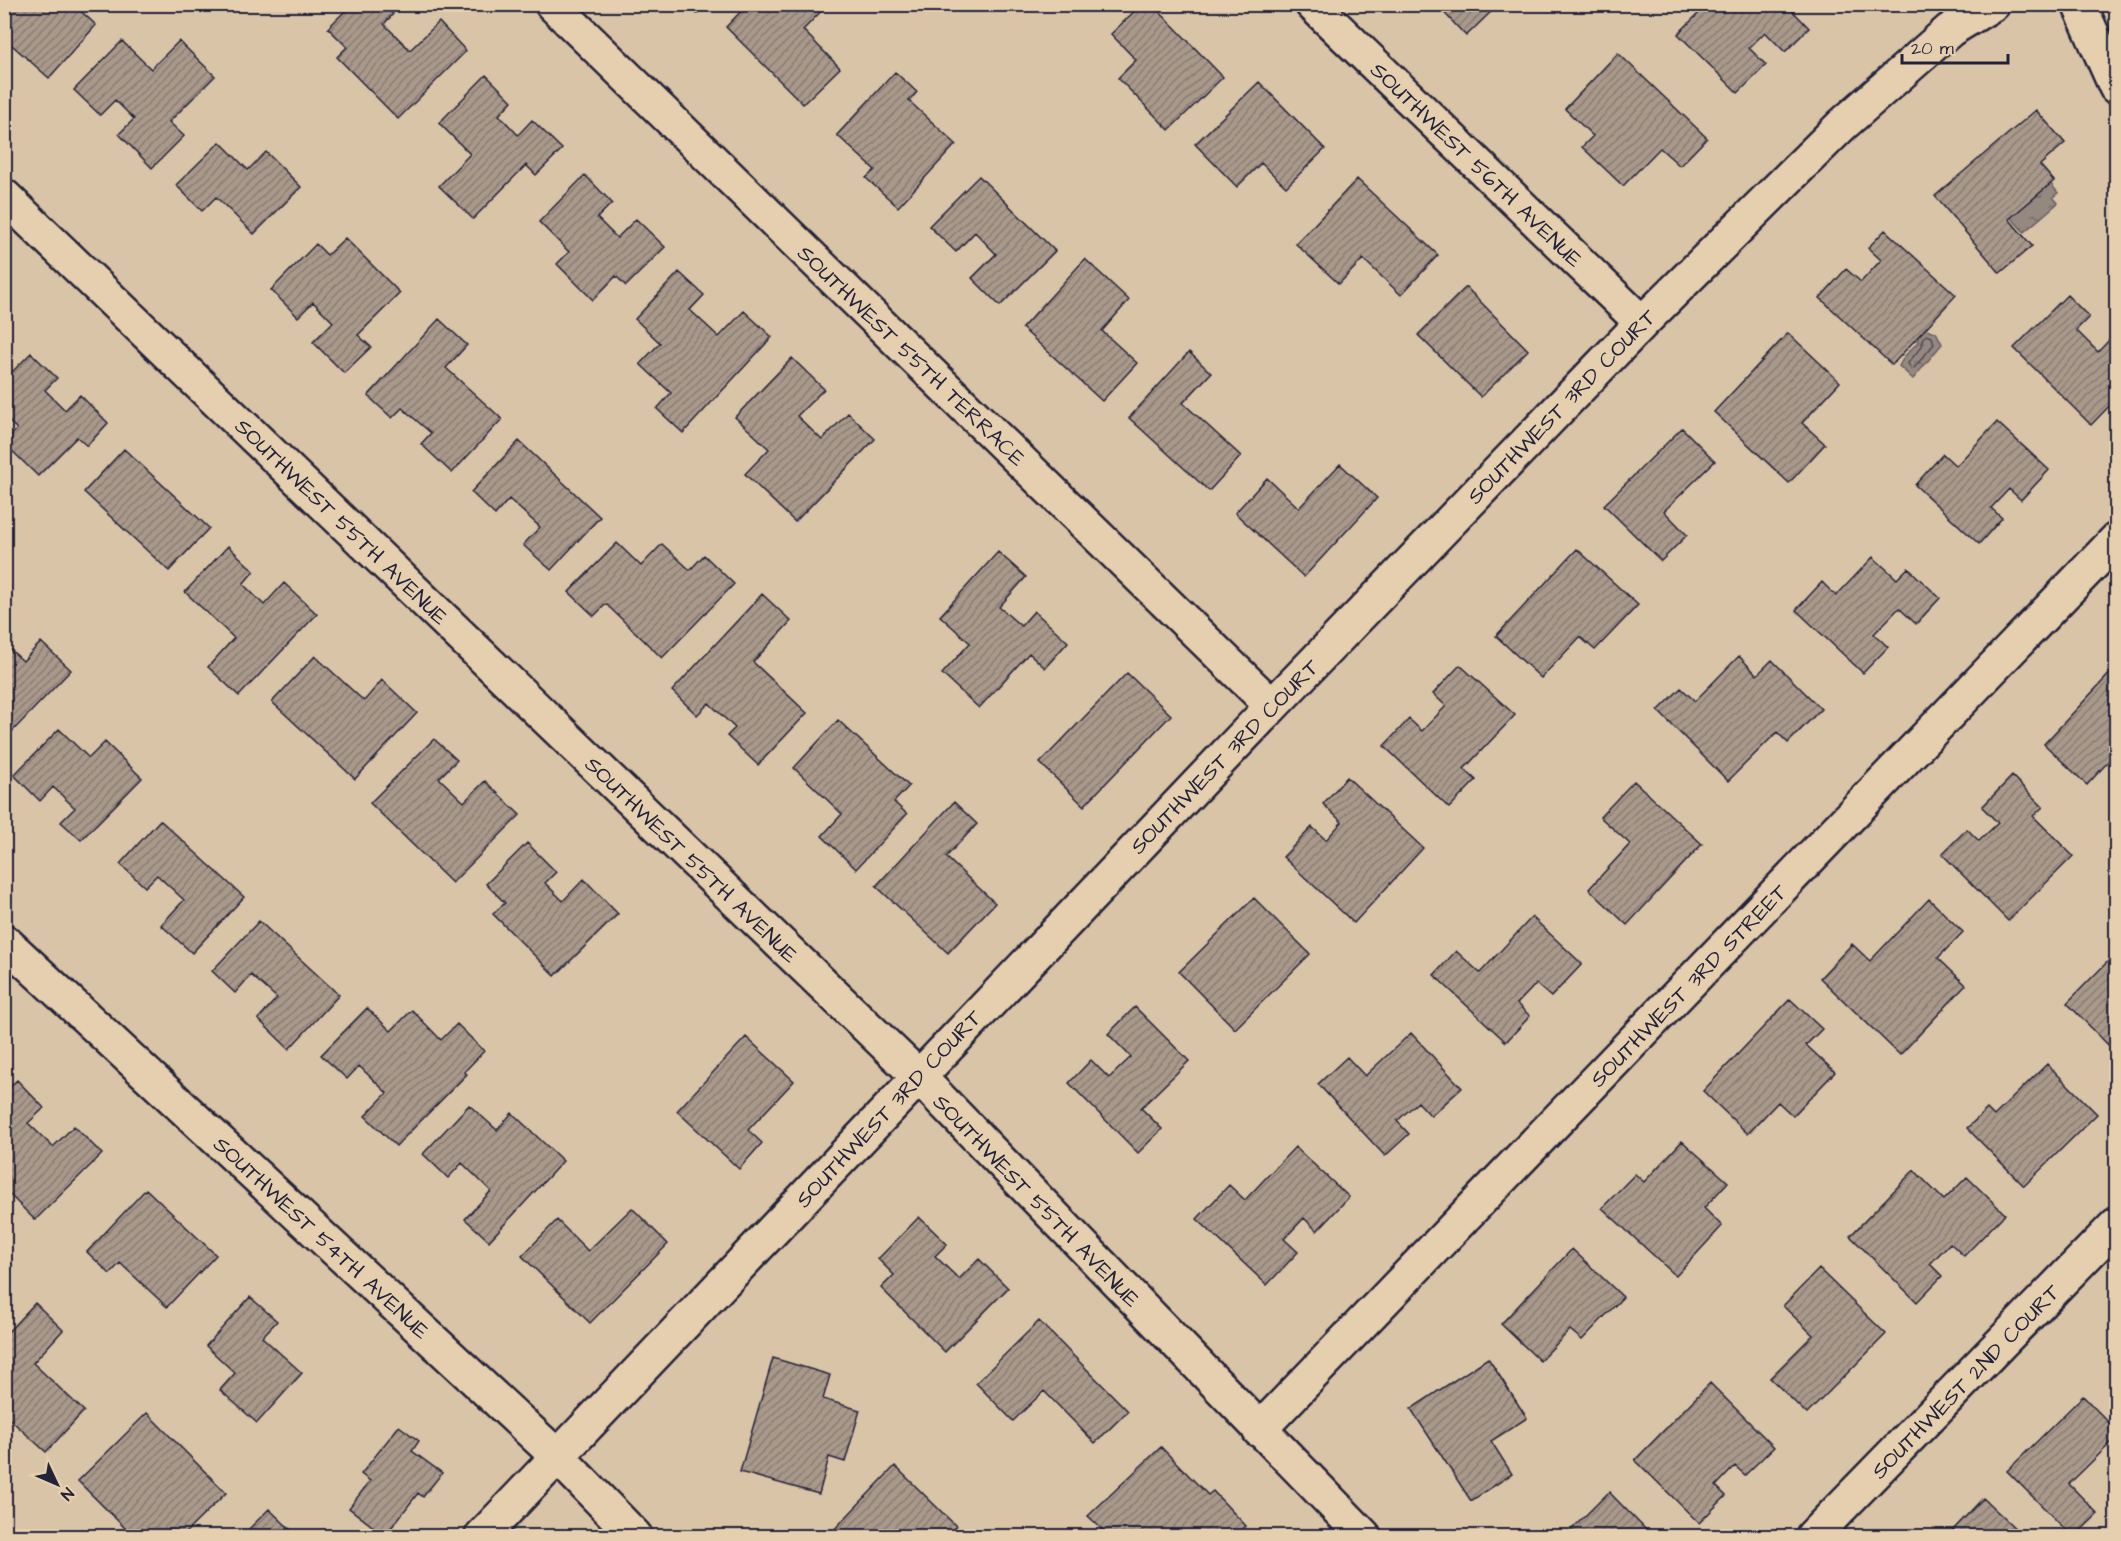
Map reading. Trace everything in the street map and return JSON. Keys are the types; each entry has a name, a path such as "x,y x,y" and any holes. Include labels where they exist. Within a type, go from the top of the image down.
{"street":[{"name":"SOUTHWEST 55TH TERRACE","path":"552,4 1272,706"},
{"name":"SOUTHWEST 56TH AVENUE","path":"1312,4 1642,323"},
{"name":"SOUTHWEST 3RD COURT","path":"482,1536 918,1076 1642,323 1842,125 1950,30 1993,4"},
{"path":"2079,4 2116,87"},
{"name":"SOUTHWEST 55TH AVENUE","path":"4,196 918,1076 1364,1536"},
{"name":"SOUTHWEST 3RD STREET","path":"1259,1430 2116,540"},
{"name":"SOUTHWEST 54TH AVENUE","path":"4,941 558,1457 635,1536"},
{"name":"SOUTHWEST 2ND COURT","path":"1813,1536 2116,1225"}],"water":[{"path":"2046,178 2058,193 2053,197 2058,203 2024,232 2006,212"},
{"path":"1923,328 1936,332 1942,344 1913,379 1899,366 1918,342 1918,334"}],"building":[{"path":"4,4 73,4 96,25 49,78 4,38"},
{"path":"352,4 383,4 393,14 384,24 410,50 439,22 466,51 398,119 337,57 347,47 328,28"},
{"path":"687,4 706,4 697,14"},
{"path":"748,4 828,4 803,30 840,68 803,104 726,27"},
{"path":"1142,4 1152,4 1223,77 1169,130 1118,78 1136,60 1111,34"},
{"path":"1436,4 1499,4 1466,36"},
{"path":"1708,4 1786,4 1809,28 1785,52 1765,32 1749,48 1766,65 1738,93 1678,34"},
{"path":"122,41 151,69 179,41 215,76 169,122 184,136 152,168 119,134 134,119 115,100 100,115 74,90"},
{"path":"1618,53 1707,138 1680,166 1660,148 1623,186 1582,147 1593,136 1565,109"},
{"path":"895,72 917,92 909,101 956,144 898,207 866,178 875,170 837,135"},
{"path":"486,75 512,101 499,115 518,135 532,120 562,149 536,175 526,165 473,219 439,186 470,154 439,123"},
{"path":"1259,82 1325,149 1286,187 1261,163 1237,187 1195,144"},
{"path":"2036,110 2065,143 2040,165 2054,181 2009,219 2032,246 2000,273 1935,196"},
{"path":"220,142 248,170 266,152 301,187 254,234 216,197 202,211 176,185"},
{"path":"585,175 612,203 597,218 617,238 636,219 665,247 626,286 616,276 593,300 557,264 569,252 539,222"},
{"path":"979,176 1055,251 1000,306 972,278 996,254 975,232 956,252 929,226"},
{"path":"1357,179 1438,255 1401,295 1363,259 1339,284 1296,244"},
{"path":"1885,230 1956,295 1892,365 1820,298 1846,269 1861,282 1881,260 1868,248"},
{"path":"345,238 400,293 358,335 371,347 344,373 313,342 333,322 313,302 298,317 271,290 316,244 327,255"},
{"path":"1085,259 1129,300 1102,331 1137,363 1102,401 1022,328"},
{"path":"679,272 704,295 690,310 719,337 744,311 772,337 683,433 657,409 671,393 640,364 660,343 635,319"},
{"path":"1466,287 1528,350 1481,397 1418,335"},
{"path":"2067,295 2089,317 2076,330 2098,352 2116,333 2116,399 2091,425 2014,348"},
{"path":"439,319 467,345 446,368 502,419 452,473 421,444 431,433 402,408 392,418 368,396"},
{"path":"1788,333 1840,382 1802,423 1825,444 1789,483 1714,412"},
{"path":"1189,352 1211,373 1183,403 1241,456 1209,491 1129,418"},
{"path":"31,353 57,378 45,390 65,410 80,395 108,423 87,446 77,437 38,476 4,443 17,429 4,417 4,380"},
{"path":"792,358 824,389 797,416 822,440 848,413 875,439 795,522 745,474 769,449 735,417"},
{"path":"1997,422 2049,470 2021,500 2009,489 1991,508 2002,518 1979,544 1915,485 1943,454 1956,466"},
{"path":"1682,428 1715,461 1664,511 1687,535 1661,561 1604,505"},
{"path":"519,441 600,517 551,570 523,545 540,527 509,499 495,515 471,492"},
{"path":"124,449 209,528 169,571 84,492"},
{"path":"1340,464 1377,498 1304,577 1235,513 1267,478 1299,508"},
{"path":"617,543 641,566 662,544 690,570 704,555 734,584 662,658 606,604 594,616 569,592"},
{"path":"228,546 254,571 243,584 264,605 284,583 317,614 239,696 208,667 234,638 185,592"},
{"path":"1577,549 1638,605 1595,650 1580,637 1541,678 1496,636"},
{"path":"998,552 1026,577 999,607 1021,626 1034,611 1068,642 1045,668 1029,653 979,708 942,674 970,643 940,616"},
{"path":"1873,557 1897,579 1908,568 1940,598 1916,624 1899,608 1874,634 1888,647 1863,673 1796,610 1822,582 1836,596"},
{"path":"762,594 791,621 753,662 807,713 758,765 727,736 735,728 709,703 697,715 672,691"},
{"path":"41,642 71,670 4,740 4,644 23,661"},
{"path":"315,656 364,701 382,680 417,713 355,779 272,702"},
{"path":"1739,656 1757,675 1772,660 1821,709 1788,743 1777,732 1728,781 1658,711 1681,688 1695,701"},
{"path":"1460,665 1515,715 1464,769 1476,780 1449,808 1384,746 1409,719 1422,731 1446,706 1433,694"},
{"path":"2116,667 2116,753 2087,785 2044,744"},
{"path":"1127,673 1171,715 1084,806 1040,763"},
{"path":"838,720 909,786 894,802 907,814 856,869 822,836 842,814 794,768"},
{"path":"59,729 89,758 105,742 142,778 81,840 61,822 75,808 53,787 40,801 14,775"},
{"path":"434,739 457,760 439,778 464,802 485,781 520,815 452,883 370,803"},
{"path":"2012,776 2043,807 2033,816 2073,856 2008,921 1942,854 1967,829 1979,841 1998,823 1982,807"},
{"path":"1347,777 1423,848 1354,923 1283,857 1312,827 1326,840 1342,822 1323,804"},
{"path":"1634,781 1702,844 1627,925 1589,889 1630,844 1600,817"},
{"path":"954,802 977,824 946,857 995,903 948,953 876,886"},
{"path":"160,820 244,897 192,953 161,925 184,900 157,875 145,887 120,864"},
{"path":"527,843 556,872 545,883 563,901 584,879 618,914 555,976 493,914 505,903 486,884"},
{"path":"1254,898 1310,954 1235,1029 1179,972"},
{"path":"1929,899 1963,932 1938,958 1966,985 1900,1055 1820,978 1852,944 1870,961"},
{"path":"1532,917 1582,964 1551,997 1536,984 1517,1004 1530,1016 1506,1042 1434,975 1456,951 1480,973"},
{"path":"259,921 339,995 289,1049 258,1019 277,998 251,975 235,993 212,971"},
{"path":"2116,953 2116,1053 2067,1003"},
{"path":"1790,999 1822,1029 1806,1045 1835,1072 1793,1116 1778,1102 1748,1134 1703,1091"},
{"path":"1135,1007 1189,1061 1141,1108 1162,1129 1138,1153 1069,1083 1091,1060 1109,1078 1131,1057 1108,1034"},
{"path":"367,1008 391,1031 412,1010 441,1040 457,1024 484,1051 464,1072 467,1074 396,1146 365,1116 387,1093 359,1066 347,1079 321,1055"},
{"path":"1411,1033 1462,1088 1431,1116 1418,1102 1397,1121 1409,1134 1385,1156 1318,1084 1347,1057 1365,1076"},
{"path":"746,1037 794,1081 748,1130 762,1143 739,1169 677,1111"},
{"path":"2047,1064 2097,1114 2024,1186 1967,1128 1987,1109 1994,1116"},
{"path":"17,1080 44,1108 28,1123 53,1147 74,1126 102,1154 35,1220 4,1189 4,1092"},
{"path":"469,1105 497,1130 512,1113 563,1161 489,1241 465,1219 491,1191 462,1163 448,1178 423,1154"},
{"path":"1682,1141 1728,1182 1704,1208 1722,1226 1676,1276 1602,1208 1635,1174 1644,1182"},
{"path":"1295,1147 1349,1197 1317,1231 1304,1218 1284,1239 1298,1252 1267,1285 1197,1219 1229,1185 1245,1200"},
{"path":"1914,1170 1944,1200 1967,1177 2005,1214 1964,1256 1950,1243 1930,1264 1942,1276 1917,1302 1850,1236"},
{"path":"146,1189 216,1255 167,1307 120,1263 110,1274 87,1252"},
{"path":"632,1208 668,1244 590,1323 522,1256 557,1220 588,1251"},
{"path":"919,1217 947,1244 935,1256 959,1279 979,1259 1008,1288 945,1352 881,1288 894,1275 878,1259"},
{"path":"1572,1249 1623,1297 1582,1340 1570,1330 1540,1361 1501,1324"},
{"path":"1819,1269 1886,1334 1807,1414 1770,1378 1813,1335 1783,1306"},
{"path":"250,1297 277,1321 262,1337 302,1373 257,1423 220,1390 235,1373 206,1346"},
{"path":"35,1303 63,1330 33,1363 84,1411 46,1452 4,1414 4,1336"},
{"path":"1039,1321 1128,1411 1095,1443 1044,1391 1013,1421 976,1383"},
{"path":"773,1358 830,1375 823,1399 860,1410 845,1462 829,1457 819,1494 740,1472"},
{"path":"1488,1358 1527,1418 1491,1441 1512,1474 1471,1501 1411,1409"},
{"path":"1710,1383 1774,1447 1745,1475 1735,1466 1716,1486 1726,1496 1699,1523 1635,1460"},
{"path":"2083,1396 2116,1430 2116,1438 2069,1484 2098,1514 2075,1536 2072,1536 2007,1471"},
{"path":"147,1413 226,1493 182,1536 133,1536 78,1481"},
{"path":"399,1426 419,1441 412,1451 442,1473 423,1497 418,1493 385,1536 349,1508 370,1481 361,1474"},
{"path":"1161,1447 1208,1495 1213,1491 1246,1526 1235,1536 1109,1536 1088,1516"},
{"path":"895,1466 956,1526 946,1536 828,1536"},
{"path":"1609,1492 1652,1536 1577,1536 1571,1530"},
{"path":"1983,1498 2020,1533 2017,1536 1960,1536 1953,1530"},
{"path":"269,1509 293,1532 289,1536 242,1536"}]}
